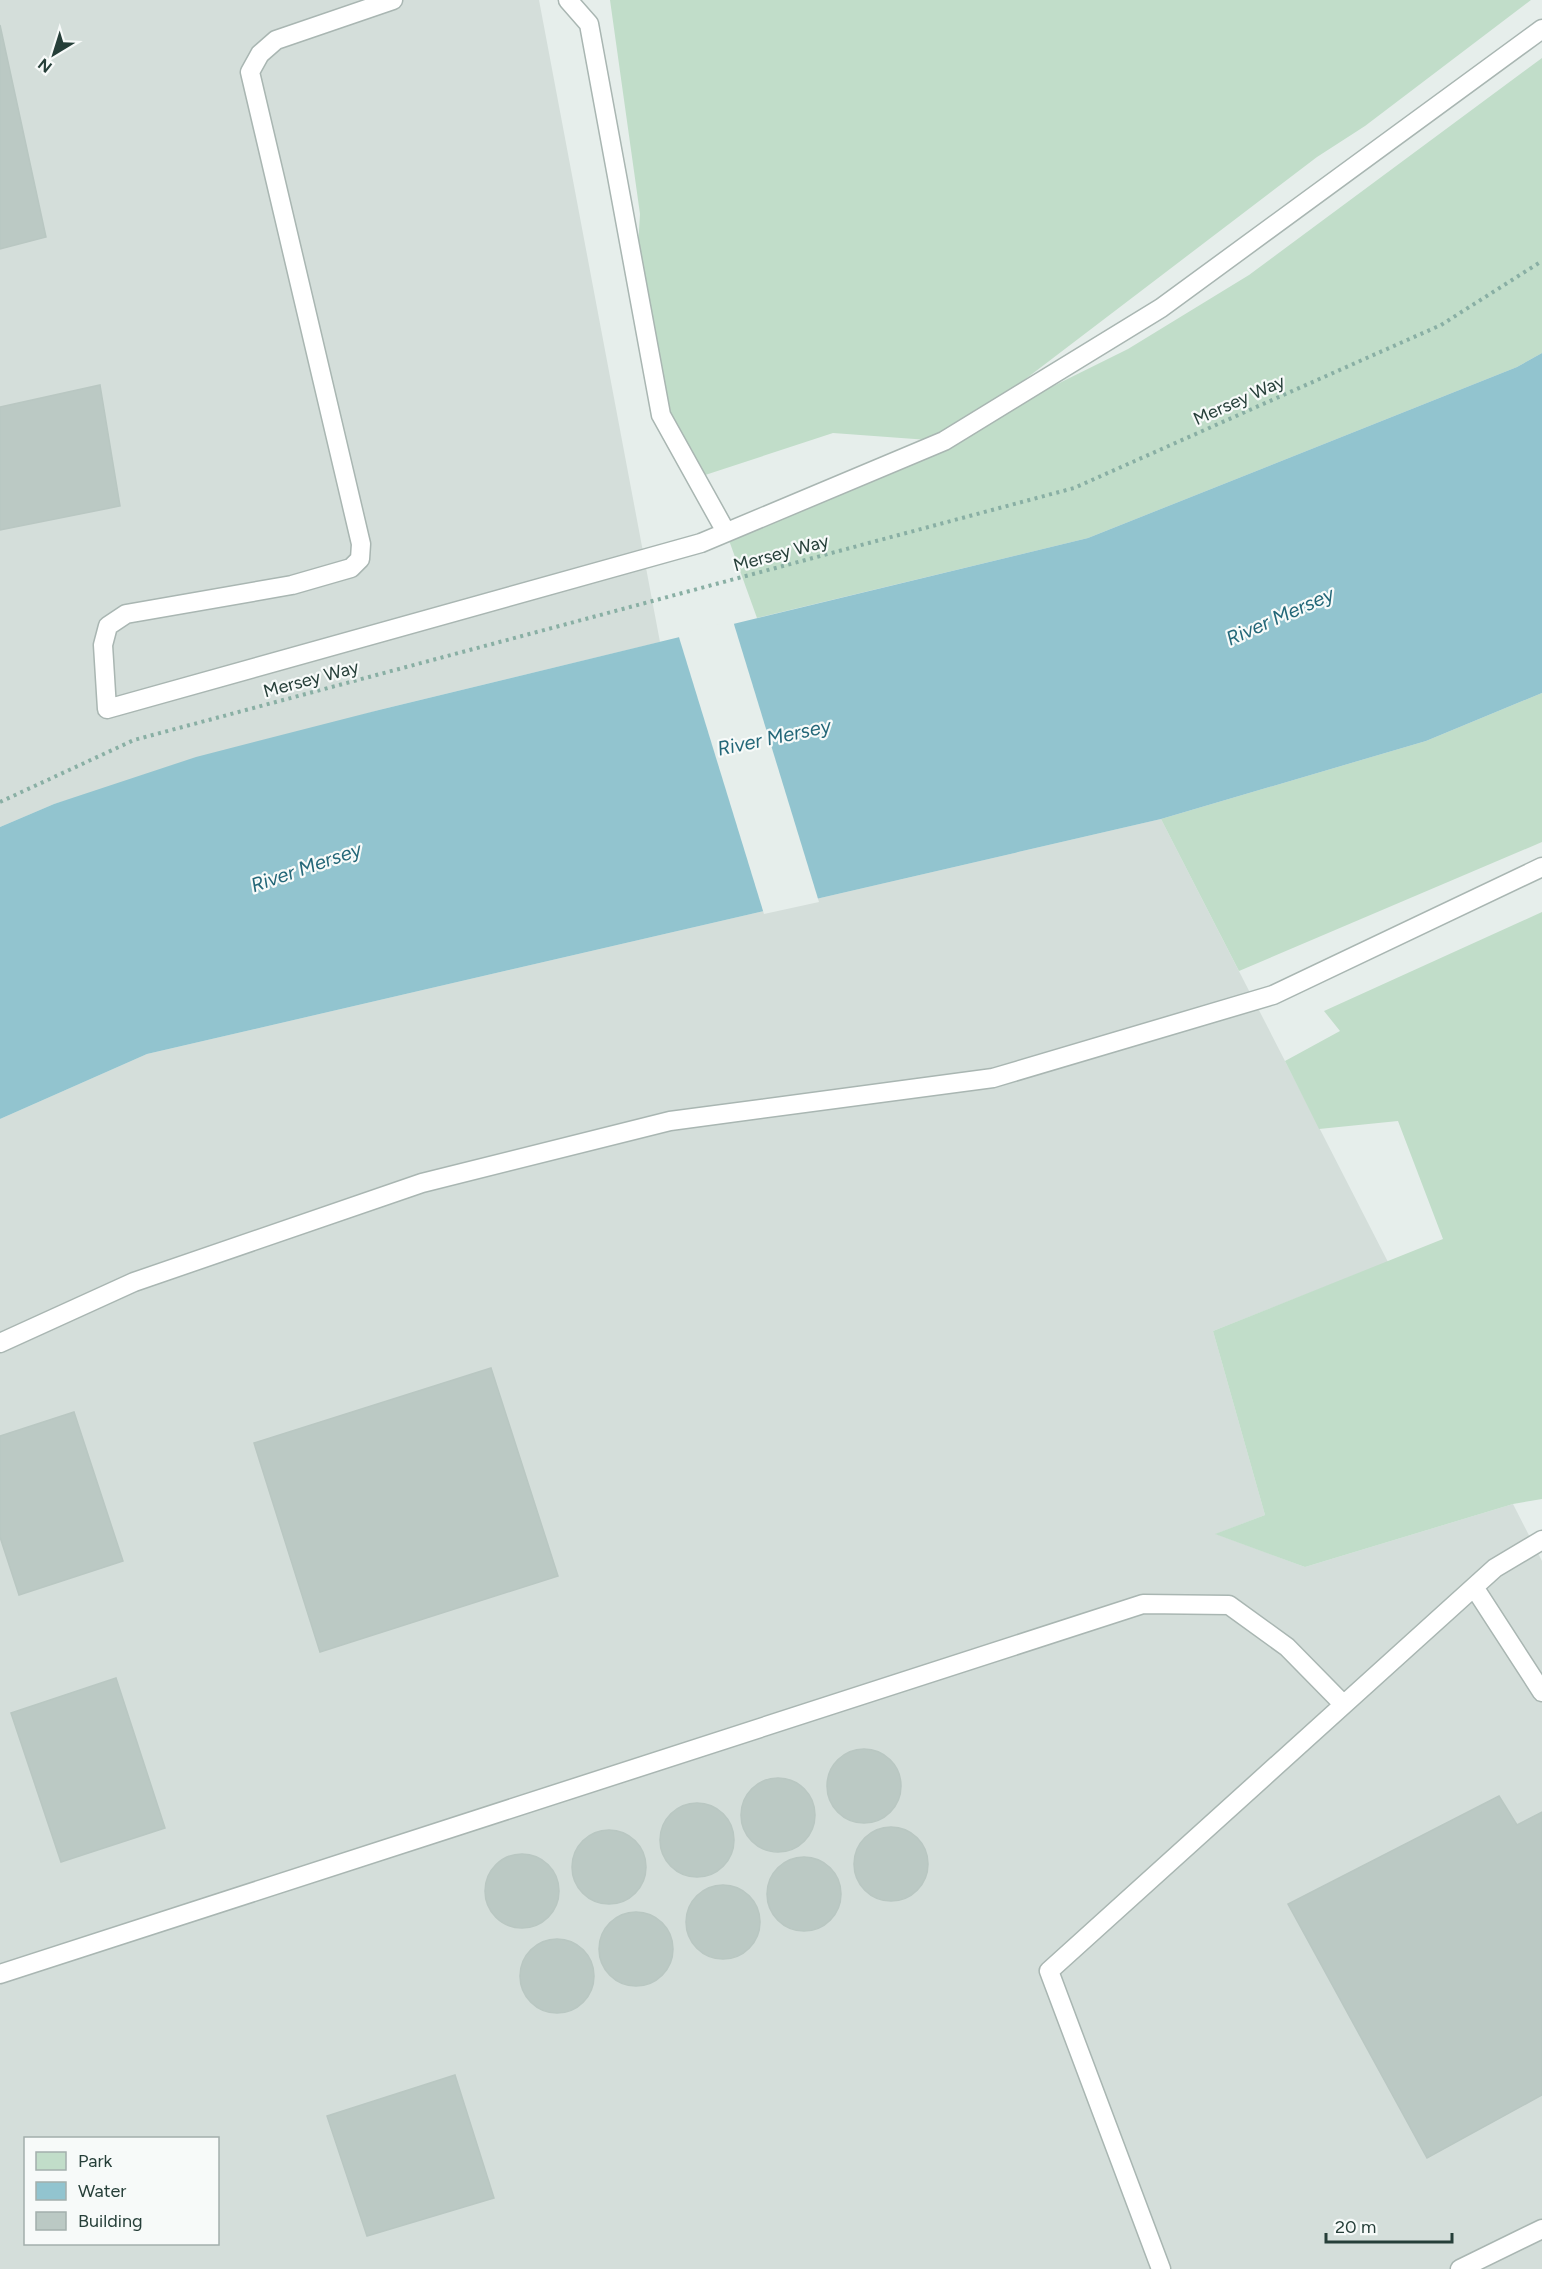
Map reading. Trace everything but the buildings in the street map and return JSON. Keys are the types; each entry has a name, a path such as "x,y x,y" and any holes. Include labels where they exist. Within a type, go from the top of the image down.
{"lane":[{"path":"393,0 276,40 260,54 250,72 361,544 360,558 351,568 292,585 126,614 108,626 103,645 107,710 701,543 944,441 1161,308 1542,29"},
{"path":"568,0 589,24 661,415 726,532"},
{"path":"0,1343 134,1282 422,1183 670,1121 993,1078 1273,995 1542,867"},
{"path":"1161,2269 1049,1971 1495,1568 1542,1540"},
{"path":"1474,1587 1542,1692"},
{"path":"0,1974 1143,1604 1229,1605 1287,1647 1343,1704"},
{"path":"1460,2269 1542,2229"}],"path":[{"name":"Mersey Way","path":"0,802 134,740 1074,488 1441,325 1542,261"}],"shaded area":[{"path":"0,0 539,0 660,642 379,710 54,804 0,827"},
{"path":"1161,819 1388,1262 1213,1331 1265,1515 1216,1534 1305,1567 1513,1504 1542,1561 1542,2269 0,2269 0,1119 147,1054"}],"green space":[{"path":"610,0 1531,0 1365,126 1317,157 948,438 1128,349 1249,275 1542,58 1542,353 1517,367 1088,538 757,618 726,532 942,441 833,433 696,478 661,415 636,281 640,214"},
{"path":"1542,693 1542,842 1239,971 1161,819 1426,741"},
{"path":"1542,912 1542,1499 1513,1504 1305,1567 1215,1534 1265,1515 1213,1331 1443,1239 1398,1121 1319,1129 1285,1061 1340,1031 1324,1011"}],"water":[{"name":"River Mersey","path":"1542,353 1542,693 1426,741 1161,819 147,1054 0,1119 0,827 54,804 196,757 379,710 1088,538 1517,367"}],"pier":[{"path":"733,621 819,902 764,914 678,634"}]}
